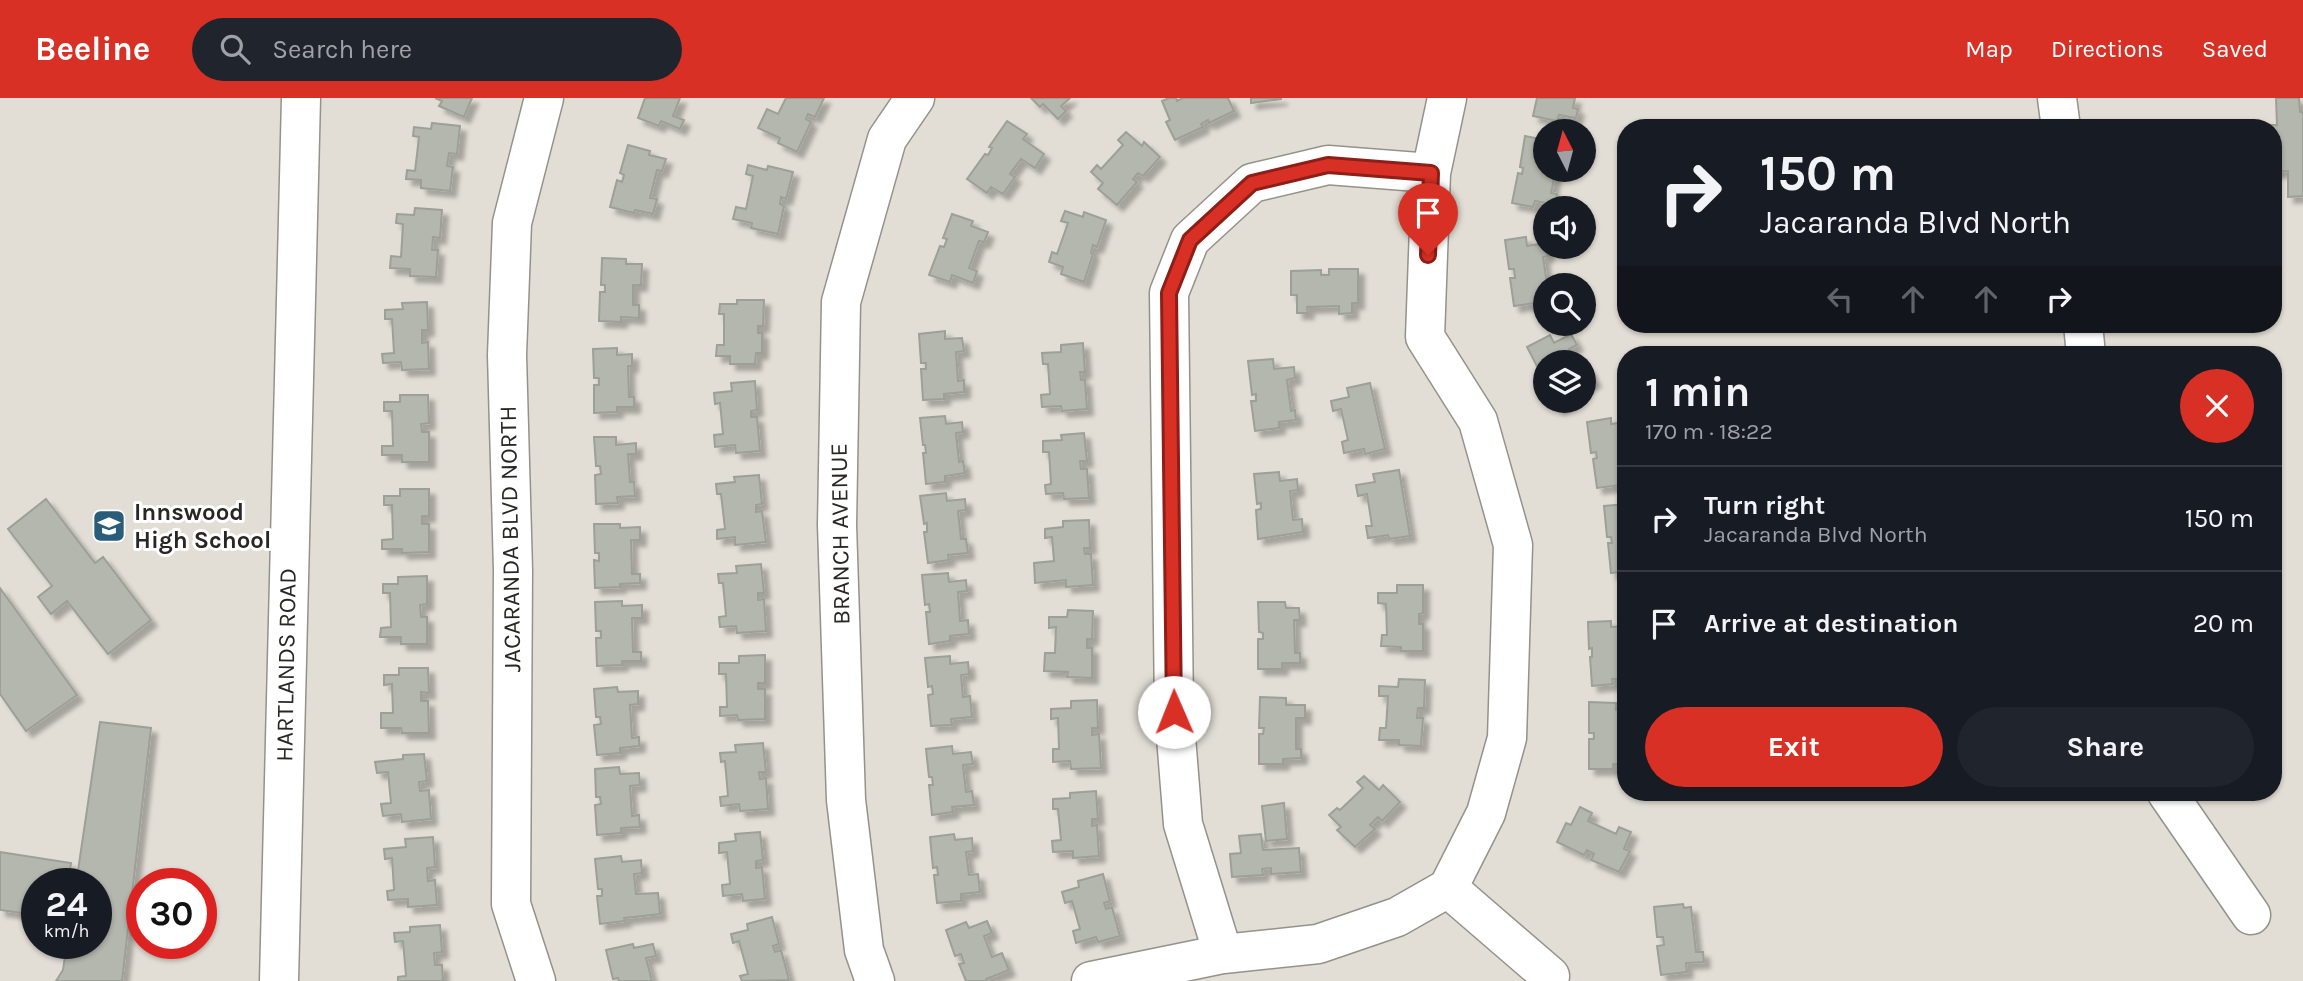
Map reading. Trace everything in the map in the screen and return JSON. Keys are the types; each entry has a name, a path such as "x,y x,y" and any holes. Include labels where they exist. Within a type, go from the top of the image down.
{"street":[{"name":"HARTLANDS ROAD","path":"279,981 301,98"},
{"name":"JACARANDA BLVD NORTH","path":"536,981 511,904 513,570 507,355 512,223 544,98"},
{"name":"BRANCH AVENUE","path":"875,981 864,950 846,800 837,526 841,302 887,139 915,98"},
{"path":"1091,981 1223,954 1318,944 1397,917 1448,888 1486,813 1507,738 1513,545 1478,421 1425,337 1431,173 1447,98"},
{"path":"2057,98 2060,119"},
{"path":"1223,954 1183,824 1176,737 1169,293 1190,240 1252,183 1328,165 1431,173"},
{"path":"2173,801 2251,915"},
{"path":"1448,888 1550,976"}],"building":[{"path":"435,98 472,98 464,117 439,106 442,101"},
{"path":"645,98 680,98 673,116 684,120 680,129 661,121 659,126 638,118"},
{"path":"786,98 824,98 815,117 808,114 806,119 811,122 797,152 778,143 780,138 758,128 767,109 778,114"},
{"path":"1031,98 1070,98 1061,106 1066,111 1058,119 1043,104 1040,107"},
{"path":"1176,98 1177,101 1183,98 1228,98 1234,111 1209,123 1208,120 1201,124 1203,127 1175,140 1166,122 1170,120 1162,101"},
{"path":"1251,98 1281,98 1281,99 1251,103"},
{"path":"1537,98 1575,98 1573,108 1578,109 1576,118 1559,115 1558,119 1547,119 1533,116"},
{"path":"2276,98 2299,98 2300,112 2303,112 2303,196 2288,197 2288,171 2282,171 2282,119 2277,119"},
{"path":"1007,121 1027,134 1023,139 1044,154 1035,168 1021,159 1010,174 1015,177 1003,194 991,187 987,193 967,179 985,154 988,155 992,148 989,147"},
{"path":"432,123 460,126 457,154 449,153 447,166 453,167 450,191 421,188 421,180 406,179 407,170 415,171 419,137 413,136 414,127 431,129"},
{"path":"1126,132 1142,146 1144,142 1160,157 1143,176 1138,173 1133,179 1137,182 1117,205 1098,189 1103,183 1091,172 1097,165 1101,169 1123,145 1118,140"},
{"path":"1525,136 1533,138 1533,182 1553,182 1551,193 1557,196 1533,196 1533,207 1512,203 1518,173 1522,174 1523,168 1520,167"},
{"path":"628,145 650,151 649,155 666,159 662,171 657,170 650,198 657,199 653,214 610,207 617,180 622,182 624,175 620,173"},
{"path":"748,165 793,172 786,199 781,197 780,204 784,206 778,234 751,228 752,223 733,219 736,207 746,209 753,176 746,174"},
{"path":"415,208 442,210 440,238 433,237 432,250 438,250 436,277 410,276 410,269 390,268 391,256 401,257 403,224 396,223 397,214 414,215"},
{"path":"1065,211 1083,217 1084,212 1106,220 1097,247 1093,245 1093,254 1084,282 1061,274 1063,267 1049,262 1052,252 1057,254 1068,223 1061,221"},
{"path":"952,214 973,221 971,226 988,232 984,242 979,241 969,268 977,271 973,283 952,275 950,282 929,275 940,246 944,247 947,239 943,238"},
{"path":"1526,237 1527,246 1533,245 1533,259 1543,259 1545,273 1533,273 1533,303 1514,306 1510,278 1515,278 1514,269 1509,269 1505,240"},
{"path":"602,258 626,259 626,264 642,264 641,285 633,285 633,305 639,305 639,318 621,317 621,322 599,321 600,292 605,292 605,285 601,285"},
{"path":"1329,269 1358,269 1358,303 1352,303 1352,313 1339,314 1339,306 1307,307 1308,313 1297,313 1297,295 1291,295 1291,271 1321,270 1321,275 1329,275"},
{"path":"737,300 764,300 763,326 758,326 758,333 762,333 762,353 756,353 755,364 730,364 730,356 716,356 717,345 724,345 724,314 719,314 720,304 737,304"},
{"path":"427,302 428,330 422,330 422,343 428,342 429,369 402,370 401,362 383,363 382,354 394,353 392,319 385,319 385,310 403,309 402,303"},
{"path":"945,331 945,339 962,338 964,351 956,352 958,381 964,380 964,392 944,394 944,399 923,400 921,369 926,369 926,363 921,363 919,334"},
{"path":"1548,336 1554,343 1572,336 1577,345 1570,350 1533,350 1533,359 1527,347"},
{"path":"1083,343 1085,372 1080,372 1081,380 1085,380 1087,409 1062,411 1061,406 1042,407 1041,395 1050,394 1048,364 1043,364 1042,353 1061,352 1061,345"},
{"path":"617,348 617,355 632,354 632,366 628,366 629,397 634,397 634,407 617,407 617,412 594,413 594,385 599,385 599,378 594,378 593,349"},
{"path":"1273,359 1274,369 1294,367 1295,378 1287,380 1291,411 1295,410 1296,420 1279,422 1279,428 1255,431 1251,401 1256,401 1256,394 1252,395 1248,361"},
{"path":"755,381 757,410 751,411 751,417 757,417 760,451 736,453 735,445 715,447 714,435 723,434 720,403 715,404 714,393 732,391 731,383"},
{"path":"1370,383 1385,449 1365,454 1364,449 1344,453 1342,442 1348,440 1341,409 1333,411 1331,401 1349,397 1347,388"},
{"path":"400,395 428,395 429,423 421,424 422,432 429,432 429,462 402,462 402,455 382,455 382,446 393,446 392,411 384,411 384,402 400,402"},
{"path":"945,416 946,424 962,422 963,432 956,433 959,462 963,461 965,473 945,476 945,482 926,484 923,453 926,453 920,418"},
{"path":"1611,418 1611,424 1617,423 1617,486 1597,488 1593,459 1597,458 1596,452 1591,453 1587,422"},
{"path":"1084,433 1087,461 1080,461 1081,469 1087,469 1089,498 1064,499 1063,493 1046,494 1045,485 1051,484 1049,452 1043,452 1043,441 1062,440 1061,435"},
{"path":"594,437 616,437 616,445 636,443 636,454 628,454 630,482 634,482 635,496 617,497 618,503 596,504 595,475 601,474 600,466 596,466"},
{"path":"1399,470 1410,536 1368,538 1366,526 1372,526 1367,494 1358,496 1356,485 1375,482 1373,474"},
{"path":"1279,472 1280,481 1297,479 1298,490 1290,491 1293,520 1302,519 1303,532 1258,539 1256,510 1261,509 1261,503 1257,504 1254,474"},
{"path":"759,475 762,504 756,505 756,512 762,511 766,542 735,545 735,537 717,539 717,530 725,529 721,494 717,494 716,484 735,482 734,477"},
{"path":"400,489 429,489 429,516 422,516 422,524 429,524 429,552 402,553 402,549 382,549 382,540 393,539 392,505 384,505 384,496 400,496"},
{"path":"946,493 947,501 965,499 966,510 958,511 961,539 966,539 968,553 948,555 949,560 928,563 924,532 927,532 927,523 924,524 920,496"},
{"path":"46,499 95,563 103,557 151,620 108,654 67,601 51,614 38,597 52,586 8,529"},
{"path":"1617,505 1617,572 1611,573 1608,543 1612,543 1611,537 1607,537 1604,506"},
{"path":"1089,520 1090,548 1084,548 1085,554 1091,554 1093,585 1066,587 1066,580 1035,583 1034,563 1054,561 1052,537 1045,538 1045,529 1063,527 1063,521"},
{"path":"594,524 620,524 620,528 640,527 640,540 631,540 632,574 640,574 640,583 595,588 594,560 599,561 599,553 595,553"},
{"path":"761,564 764,593 758,593 758,600 764,599 766,631 737,633 736,626 720,627 719,617 726,616 723,583 719,583 718,574 737,573 736,566"},
{"path":"948,573 949,582 966,580 967,591 958,592 960,621 968,620 969,634 950,636 950,641 929,644 926,612 930,612 929,604 925,605 922,575"},
{"path":"427,576 427,604 420,605 421,617 427,617 427,644 401,644 401,637 380,637 381,628 391,627 390,593 383,593 383,584 398,584 398,577"},
{"path":"1397,585 1423,585 1423,613 1419,614 1419,624 1423,624 1423,651 1401,651 1401,647 1381,646 1382,635 1387,635 1386,604 1378,603 1378,593 1397,593"},
{"path":"0,588 77,695 26,731 0,694"},
{"path":"622,601 622,606 642,605 642,618 632,618 633,652 641,652 641,661 622,661 622,665 597,666 596,638 601,638 601,631 596,631 595,602"},
{"path":"1258,602 1285,602 1286,608 1299,608 1300,620 1294,620 1295,653 1300,653 1300,663 1282,663 1282,669 1258,669 1258,639 1263,639 1263,633 1259,632"},
{"path":"1068,610 1093,611 1092,639 1087,639 1087,648 1092,648 1092,678 1067,677 1068,672 1044,671 1045,653 1055,653 1056,627 1049,628 1049,617 1067,617"},
{"path":"1611,621 1611,627 1617,627 1617,679 1612,679 1613,684 1592,686 1592,648 1589,649 1588,622"},
{"path":"765,655 765,683 758,683 758,689 765,689 765,719 738,720 737,715 720,716 720,707 727,707 726,674 719,674 719,663 739,663 739,656"},
{"path":"950,656 950,664 968,662 969,674 961,675 963,697 970,696 972,717 951,719 952,725 931,726 928,695 933,694 932,686 928,687 925,658"},
{"path":"399,668 428,668 429,693 421,692 421,701 428,701 429,733 402,733 401,728 381,728 381,713 393,713 392,684 384,685 384,675 399,675"},
{"path":"1399,679 1425,680 1424,708 1418,708 1417,718 1423,718 1421,746 1399,745 1399,740 1379,740 1380,728 1386,728 1388,696 1379,696 1379,686 1398,687"},
{"path":"617,687 618,692 638,691 638,704 630,705 632,738 639,737 639,746 620,748 620,753 597,755 594,725 601,724 600,717 596,717 594,689"},
{"path":"1260,697 1286,698 1286,705 1305,705 1305,718 1296,718 1296,749 1301,749 1301,758 1283,759 1283,764 1259,764 1259,734 1263,734 1264,728 1259,728"},
{"path":"1097,700 1098,728 1092,728 1092,735 1099,734 1101,768 1071,769 1070,761 1053,762 1053,749 1059,749 1058,718 1051,719 1051,709 1071,708 1071,701"},
{"path":"1589,702 1616,703 1617,764 1613,764 1613,769 1589,769 1589,739 1594,739 1594,733 1589,733"},
{"path":"100,722 151,728 135,868 126,868 126,946 122,981 56,981 63,970 65,959 112,959 112,868 78,868"},
{"path":"763,743 766,772 759,772 760,779 766,778 768,809 740,811 739,804 721,806 720,797 728,796 725,761 721,762 720,753 736,752 735,745"},
{"path":"952,746 953,754 971,752 973,764 963,765 966,792 972,791 974,805 952,807 953,812 932,815 929,785 933,785 932,777 929,777 926,749"},
{"path":"424,754 427,781 419,782 420,791 429,790 431,819 402,822 401,814 383,816 381,804 391,803 388,772 377,773 375,762 403,759 403,755"},
{"path":"619,767 620,774 639,773 640,785 630,786 632,816 639,815 640,827 621,828 621,833 597,835 595,805 601,804 600,797 596,797 595,769"},
{"path":"1364,776 1379,790 1383,785 1400,802 1382,821 1378,817 1370,825 1375,829 1355,847 1337,830 1341,827 1329,815 1337,808 1340,810 1363,788 1357,782"},
{"path":"1096,791 1098,819 1092,819 1092,826 1097,825 1099,856 1073,858 1073,851 1053,852 1052,841 1061,840 1058,809 1053,809 1053,799 1070,798 1070,793"},
{"path":"1284,803 1287,839 1266,841 1262,806"},
{"path":"1580,807 1592,813 1588,821 1616,834 1619,827 1631,832 1624,849 1630,851 1619,872 1591,860 1594,854 1587,850 1584,855 1557,842 1566,823 1571,825"},
{"path":"760,832 763,860 756,861 756,868 762,867 765,899 743,901 742,894 723,896 722,885 730,884 727,852 719,853 719,843 736,841 735,834"},
{"path":"954,834 955,840 972,838 973,851 966,852 969,875 978,874 980,892 961,894 961,901 937,903 934,875 938,875 937,867 933,868 930,837"},
{"path":"1261,834 1263,850 1299,848 1301,872 1271,874 1271,868 1262,869 1263,875 1232,877 1230,854 1241,853 1239,836"},
{"path":"433,837 435,867 427,868 428,881 435,880 437,905 408,907 408,899 388,900 387,891 394,890 392,858 385,859 384,849 406,847 405,839"},
{"path":"0,852 71,863 70,868 21,868 21,913 0,910"},
{"path":"621,856 622,862 641,860 642,873 634,874 636,894 658,893 660,914 600,924 597,896 602,896 602,889 598,889 595,859"},
{"path":"1103,874 1110,901 1104,903 1106,909 1112,907 1120,936 1098,942 1096,937 1076,943 1073,931 1080,929 1072,901 1065,903 1062,892 1079,887 1078,881"},
{"path":"1683,904 1684,908 1691,907 1696,952 1703,952 1704,962 1686,963 1687,972 1661,975 1657,946 1664,945 1663,937 1657,937 1654,907"},
{"path":"772,917 779,944 773,946 775,952 781,950 789,980 742,981 740,976 748,974 739,941 733,943 731,934 748,930 747,924"},
{"path":"987,921 992,933 984,936 992,957 1002,953 1009,970 986,979 987,981 966,981 959,964 964,963 961,954 955,956 946,930 966,922 969,928"},
{"path":"440,925 442,952 434,953 435,965 442,965 443,981 398,981 398,977 406,976 403,941 395,942 394,933 410,932 410,927"},
{"path":"633,944 634,948 653,944 656,956 646,958 652,981 613,979 606,950"}],"place":[{"name":"Innswood High School","path":"109,526"}],"route":[{"path":"1174,712 1169,293 1190,240 1252,183 1328,165 1431,173 1428,255"}]}
